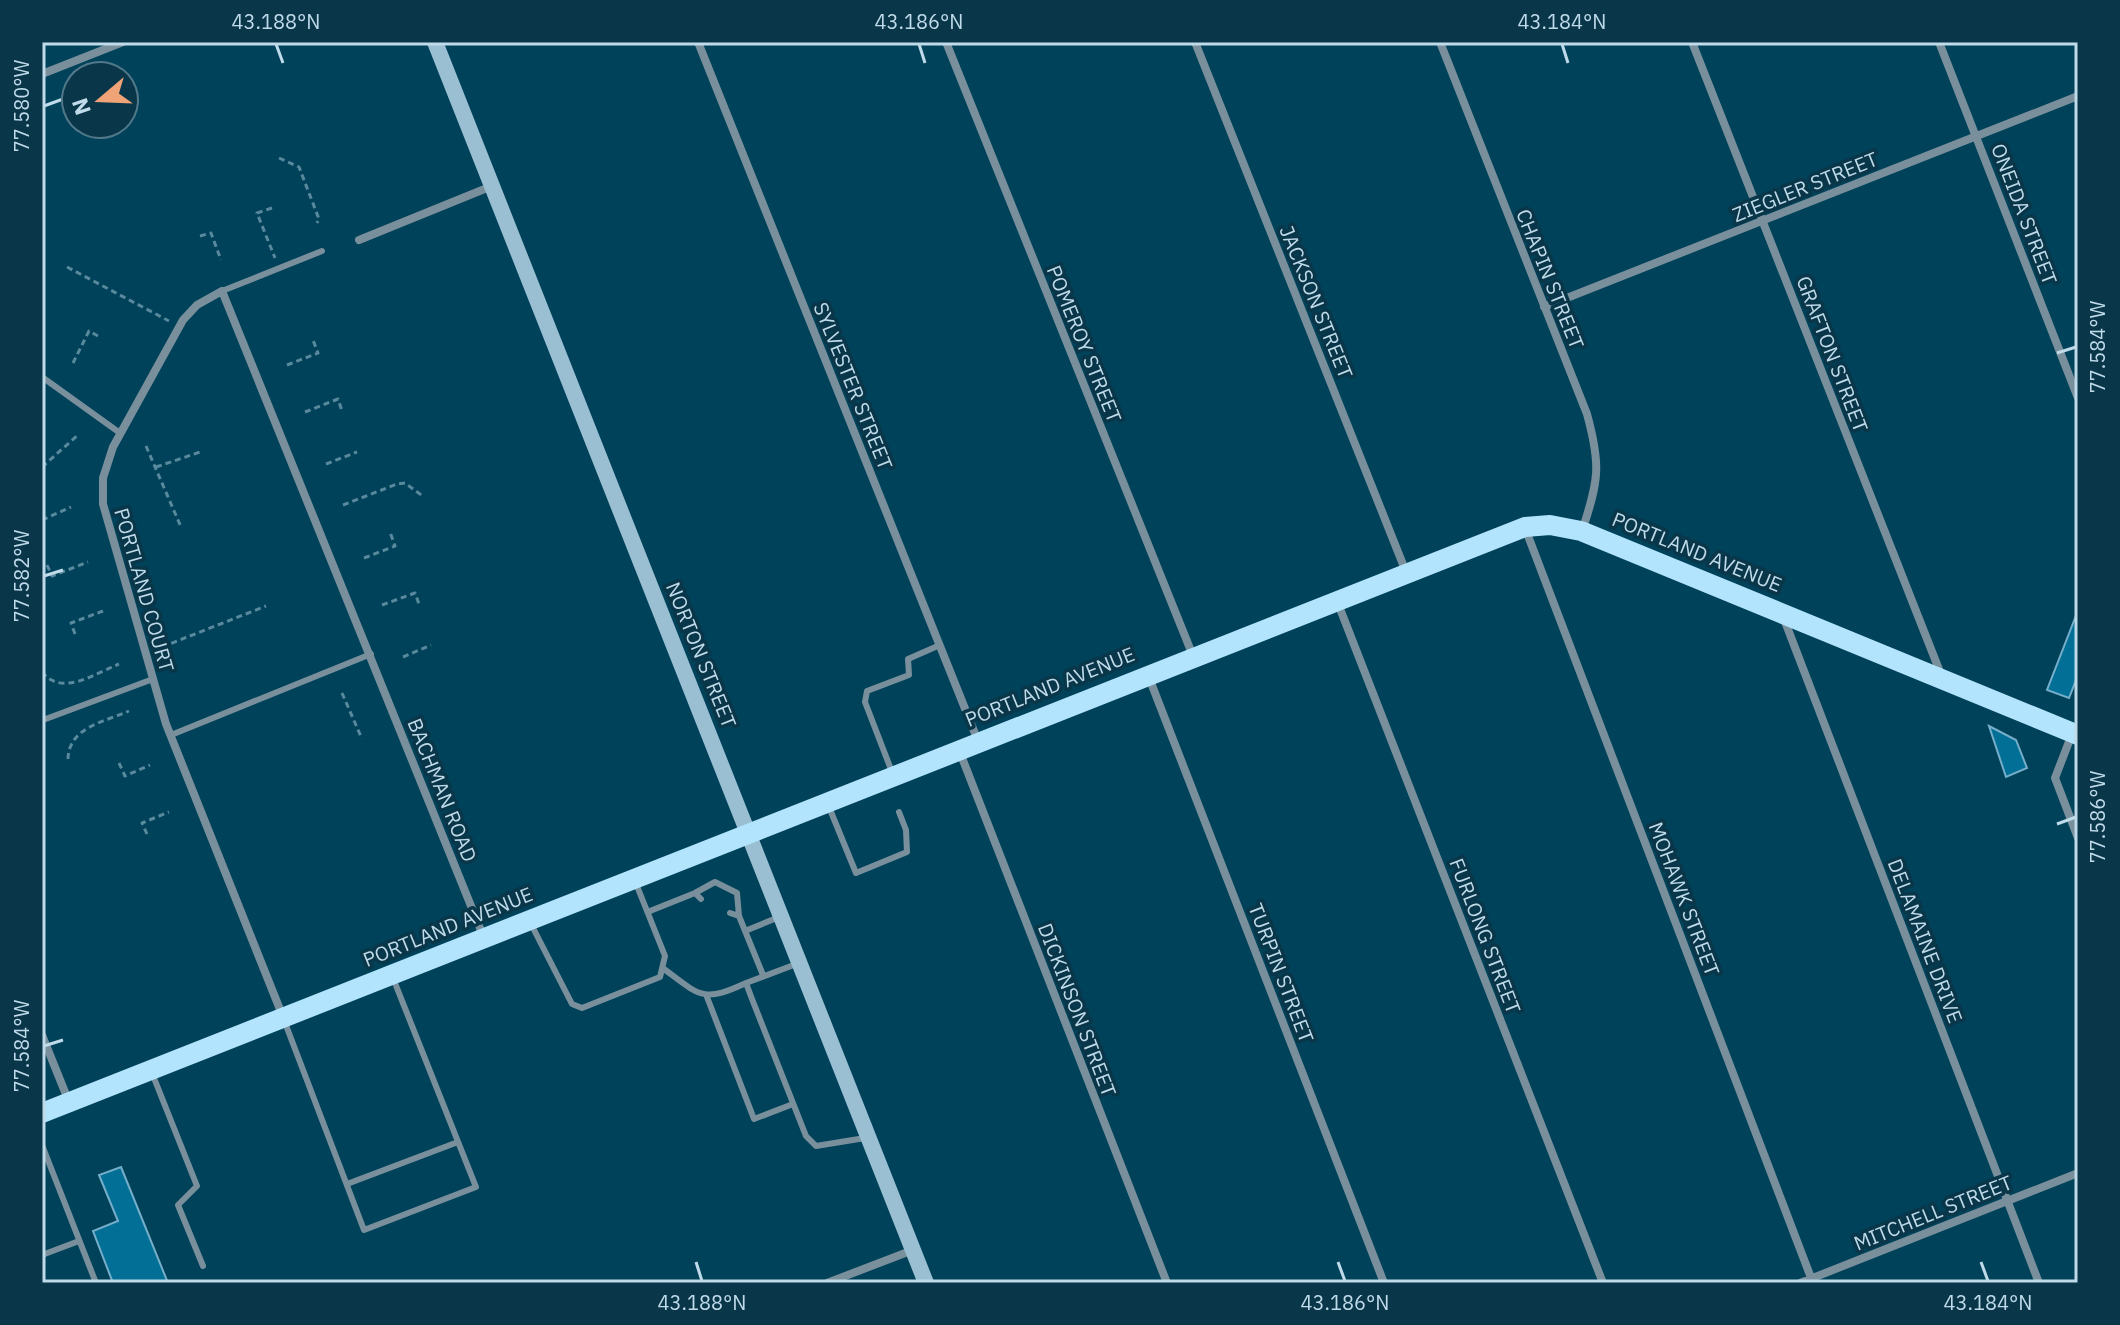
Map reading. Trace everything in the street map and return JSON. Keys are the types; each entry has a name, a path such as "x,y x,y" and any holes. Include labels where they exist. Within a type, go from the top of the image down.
{"main road":[{"name":"NORTON STREET","path":"435,42 926,1283"},
{"name":"PORTLAND AVENUE","path":"42,1113 1525,527 1550,525 1581,531 2075,734"}],"street":[{"path":"42,74 123,42"},
{"name":"SYLVESTER STREET","path":"698,42 978,742"},
{"name":"POMEROY STREET","path":"946,42 1193,657"},
{"name":"JACKSON STREET","path":"1195,42 1407,573"},
{"name":"CHAPIN STREET","path":"1440,42 1587,414 1598,456 1593,497 1581,531"},
{"name":"GRAFTON STREET","path":"1692,42 1942,678"},
{"name":"ONEIDA STREET","path":"1939,42 2078,398"},
{"name":"ZIEGLER STREET","path":"1544,307 2078,96"},
{"path":"359,240 493,186"},
{"path":"222,291 371,654"},
{"name":"PORTLAND COURT","path":"222,291 187,315 120,433 105,469 103,504 171,735 283,1018"},
{"name":"MOHAWK STREET","path":"1525,527 1812,1281"},
{"name":"FURLONG STREET","path":"1337,601 1603,1283"},
{"name":"DELAMAINE DRIVE","path":"1781,611 2039,1283"},
{"name":"BACHMAN ROAD","path":"371,654 484,938"},
{"name":"TURPIN STREET","path":"1148,675 1384,1283"},
{"path":"2075,734 2055,778 2077,833"},
{"name":"DICKINSON STREET","path":"958,750 1167,1283"},
{"path":"42,1035 69,1102"},
{"name":"MITCHELL STREET","path":"1800,1283 1812,1281 2078,1173"},
{"path":"827,1283 913,1250"}],"lane":[{"path":"222,291 322,251"},
{"path":"42,377 120,433"},
{"path":"893,776 865,702 867,691 909,675 908,659 940,645"},
{"path":"171,735 371,654"},
{"path":"43,720 153,679"},
{"path":"827,804 856,873 907,852 906,830 899,812"},
{"path":"529,921 572,1004 582,1008 660,977 665,956 650,911 634,879"},
{"path":"650,911 715,882 737,893 739,916 763,975"},
{"path":"695,893 701,899"},
{"path":"730,913 739,916"},
{"path":"745,931 781,916"},
{"path":"664,969 698,995 707,997 799,963"},
{"path":"283,1018 364,1230 476,1187 392,975"},
{"path":"746,983 806,1136 816,1146 869,1137"},
{"path":"707,997 754,1119 793,1104"},
{"path":"150,1070 197,1186 178,1205 203,1266"},
{"path":"347,1184 458,1142"},
{"path":"42,1145 96,1283"},
{"path":"42,1255 79,1241"}],"path":[{"path":"279,158 299,167 319,219 317,223"},
{"path":"272,208 257,213 279,268"},
{"path":"200,236 211,233 221,260"},
{"path":"67,267 173,323"},
{"path":"73,363 89,331 98,336"},
{"path":"287,365 318,353 313,340"},
{"path":"305,412 338,399 342,411"},
{"path":"42,467 78,435"},
{"path":"146,446 181,527"},
{"path":"156,467 203,451"},
{"path":"326,464 357,452"},
{"path":"343,505 405,483 424,497"},
{"path":"42,520 71,507"},
{"path":"364,558 395,546 390,532"},
{"path":"47,565 52,576 88,562"},
{"path":"382,605 415,593 419,604"},
{"path":"162,647 266,606"},
{"path":"75,634 71,623 103,611"},
{"path":"403,657 431,645"},
{"path":"42,672 54,684 63,686 119,664"},
{"path":"342,693 362,739"},
{"path":"68,759 68,748 79,732 129,711"},
{"path":"119,763 125,776 150,765"},
{"path":"147,834 142,823 169,812"}],"building":[{"path":"2077,613 2078,675 2069,698 2047,690"},
{"path":"1989,726 2016,740 2027,768 2006,777"},
{"path":"121,1167 168,1283 113,1283 93,1231 118,1221 99,1175"}]}
